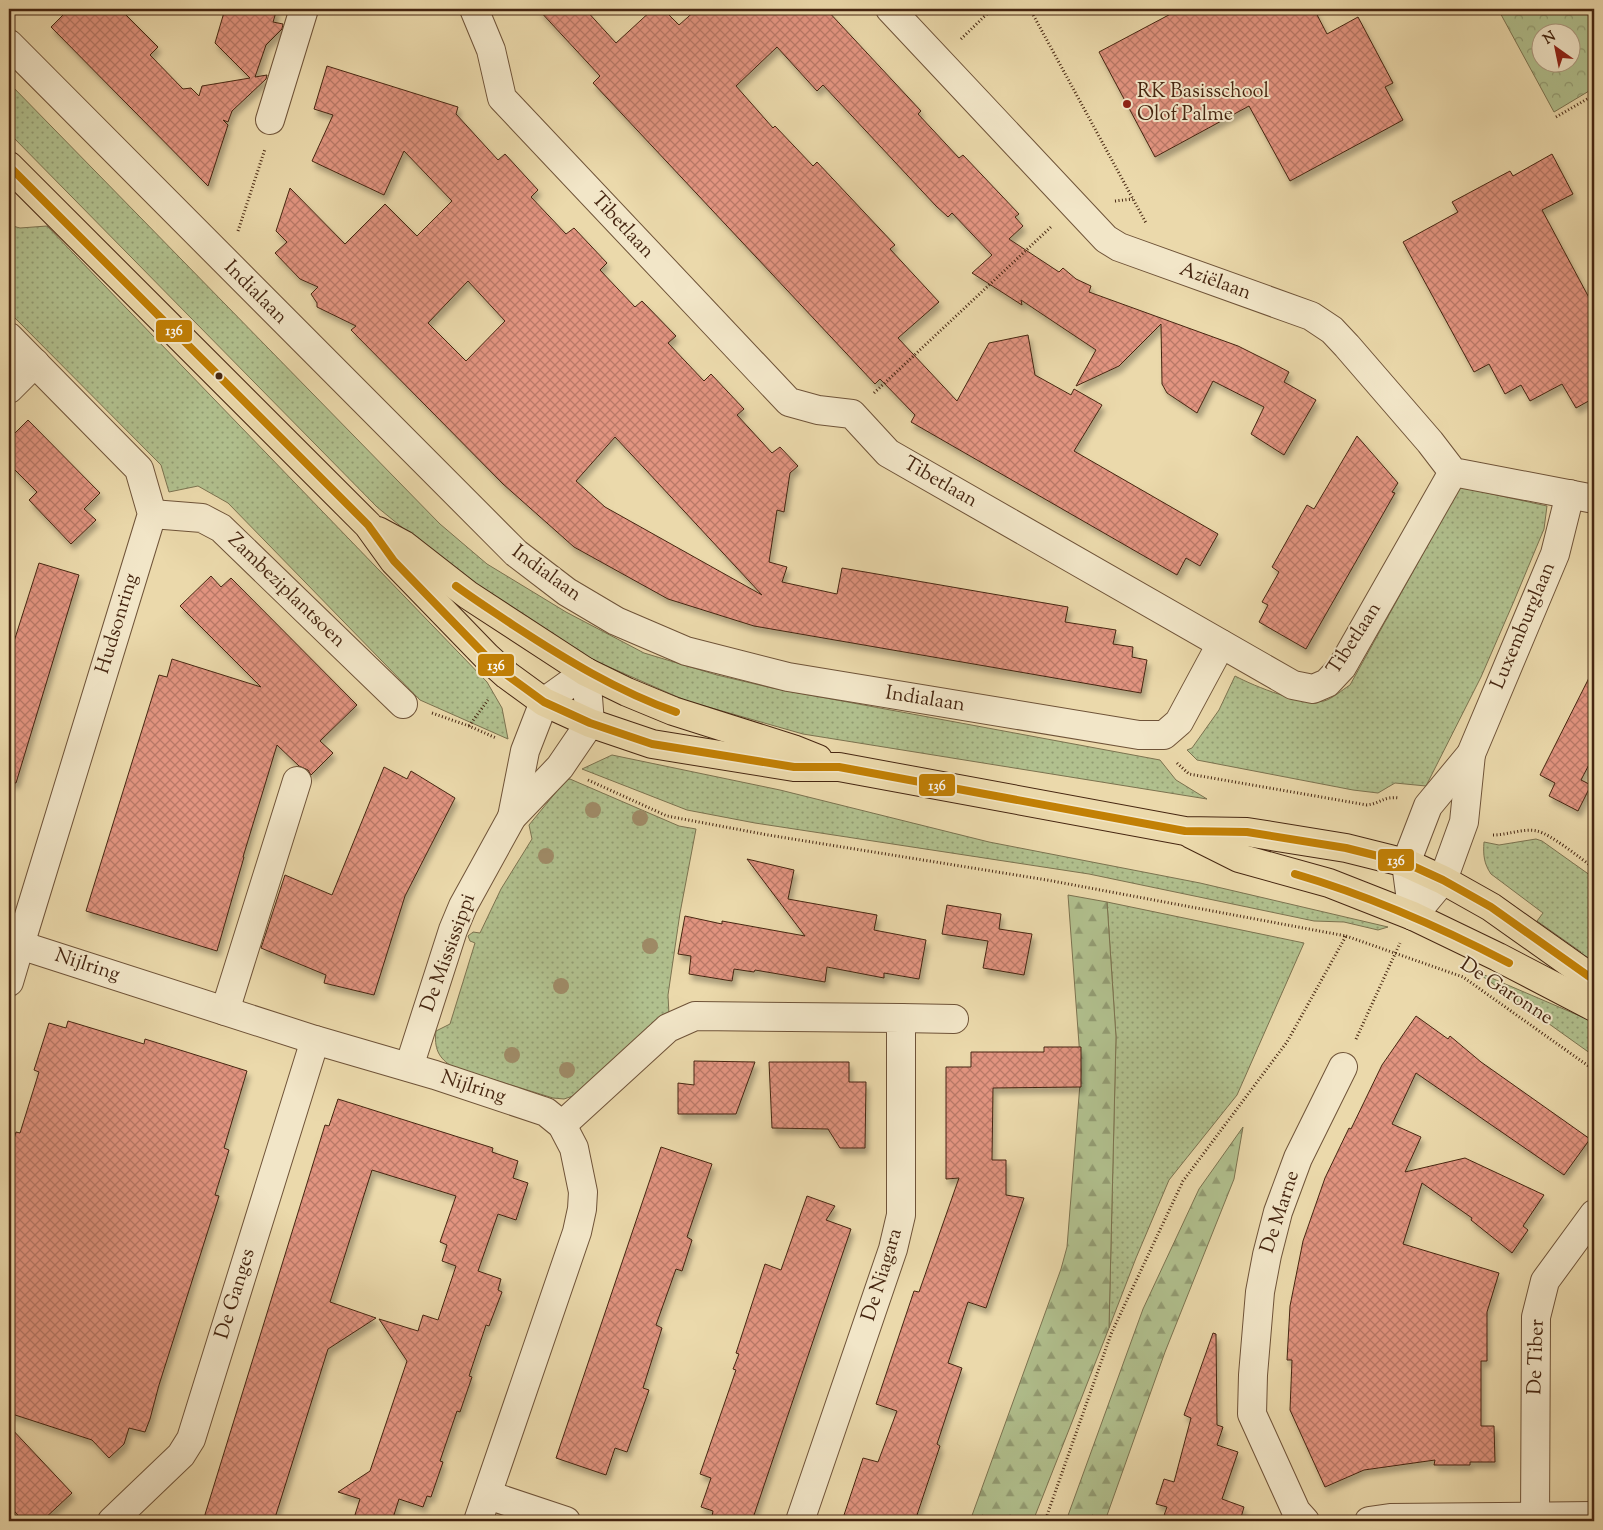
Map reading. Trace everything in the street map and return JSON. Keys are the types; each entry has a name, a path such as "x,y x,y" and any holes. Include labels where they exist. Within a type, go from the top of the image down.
{"main road":[{"path":"9,166 368,525 394,561 487,657 507,675 544,702 590,724 652,744 794,767 840,768 1185,831 1247,832 1346,848 1406,863 1443,880 1492,907 1594,980"},
{"path":"368,525 404,545 468,595 586,672 673,711 794,750 840,768"},
{"path":"1185,831 1239,858 1329,883 1413,916 1498,957 1594,1007"}],"street":[{"path":"270,120 304,9"},
{"name":"Tibetlaan","path":"474,9 492,50 502,98 789,402 818,410 852,414 888,453 1293,685 1313,689 1326,683 1342,667 1453,472"},
{"name":"Aziëlaan","path":"890,9 1106,239 1136,254 1311,316 1332,330 1430,442 1453,472"},
{"name":"Indialaan","path":"9,44 516,553 567,592 616,621 686,651 788,677 1139,735 1164,735"},
{"path":"9,338 139,469 152,514"},
{"path":"9,389 35,363"},
{"path":"1453,472 1582,497"},
{"name":"Luxemburglaan","path":"1413,916 1406,863 1428,806 1470,754 1555,554 1582,497"},
{"name":"Zambeziplantsoen","path":"152,514 202,518 221,528 403,704"},
{"name":"Hudsonring","path":"14,943 152,514"},
{"path":"1164,735 1179,722 1221,644"},
{"path":"544,702 586,672"},
{"path":"586,672 590,724"},
{"name":"De Mississippi","path":"512,816 525,751 544,702"},
{"name":"De Mississippi","path":"409,1067 453,930 463,906 512,816 560,767 590,724"},
{"name":"Luxemburglaan","path":"1413,916 1443,880 1464,822 1470,754"},
{"path":"225,1011 297,781"},
{"path":"9,982 14,943"},
{"name":"Nijlring","path":"14,943 546,1112 562,1125 574,1148 583,1192 582,1209 577,1232 478,1521"},
{"path":"562,1125 668,1028 695,1016 954,1019"},
{"name":"De Niagara","path":"800,1521 894,1249 901,1215 901,1018"},
{"name":"De Ganges","path":"112,1521 181,1455 191,1439 316,1040"},
{"name":"De Marne","path":"1305,1521 1296,1510 1252,1414 1256,1329 1266,1255 1278,1212 1298,1158 1343,1067"},
{"name":"De Tiber","path":"1535,1519 1536,1317 1546,1281 1594,1214"},
{"path":"488,1495 566,1521"},
{"path":"1369,1521 1390,1518 1535,1519 1594,1516"}],"path":[{"path":"939,60 992,9"},
{"path":"1030,9 1147,226 1136,254"},
{"path":"1556,117 1594,95"},
{"path":"227,264 271,130 270,120"},
{"path":"852,414 1074,205 1133,199"},
{"path":"403,704 469,726 525,751"},
{"path":"1164,735 1177,762 1189,774 1367,805 1376,804 1388,797 1428,806"},
{"name":"De Garonne","path":"560,767 667,816 768,835 1047,880 1346,936 1463,977 1594,1070"},
{"path":"1464,822 1493,835 1504,835 1519,831 1537,831 1559,843 1594,868"},
{"path":"1343,1067 1413,916"},
{"path":"1045,1521 1111,1334 1183,1181 1287,1042 1346,936"}],"green space":[{"path":"1498,9 1594,9 1594,88 1554,112 1532,72 1580,72 1580,22 1530,22 1530,68"},
{"path":"9,83 440,524 487,564 566,612 644,653 717,675 772,688 1160,760 1176,780 1207,799 803,734 687,701 577,653 484,594 377,507 9,133"},
{"path":"9,225 20,228 47,226 487,682 502,708 508,739 420,700 228,503 198,486 169,492 161,465 9,312"},
{"path":"1460,487 1547,506 1544,529 1514,601 1481,677 1426,786 1395,783 1378,793 1353,790 1197,760 1187,750 1192,748 1219,710 1235,676 1291,698 1314,702 1327,700 1350,685"},
{"path":"612,755 780,790 989,842 1200,883 1388,927 1378,930 1344,922 1314,921 1089,874 755,823 687,810 582,769"},
{"path":"570,779 679,826 696,829 680,913 668,995 669,1015 576,1095 564,1099 553,1098 453,1067 438,1052 436,1031 450,1024 475,943 470,941 468,936 473,932 480,933 501,889 532,839 529,825 566,780"},
{"path":"1536,839 1542,841 1594,878 1594,965 1579,954 1581,952 1537,921 1543,913 1491,874 1485,863 1484,842 1499,845"},
{"path":"1068,895 1107,902 1116,1037 1109,1328 1033,1521 970,1521 1061,1269 1067,1247 1081,1071"},
{"path":"1107,902 1304,943 1237,1095 1169,1180 1109,1328 1116,1037"},
{"path":"1475,971 1594,1022 1594,1056"},
{"path":"1243,1127 1234,1179 1165,1352 1105,1521 1066,1521 1143,1309 1199,1189"}],"building":[{"path":"69,9 120,9 158,47 150,55 183,89 191,88 199,96 202,86 250,78 215,43 225,9 277,9 273,22 283,24 282,29 266,45 255,77 267,75 266,79 232,111 228,122 223,120 228,125 208,186 51,27"},
{"path":"538,9 585,9 616,43 653,9 663,9 679,25 697,9 826,9 921,111 918,114 959,158 963,155 1019,214 1015,217 1023,226 1009,239 1059,272 1063,268 1076,279 1091,286 1089,292 1238,346 1276,365 1289,372 1284,382 1316,400 1284,455 1251,434 1264,407 1213,381 1197,413 1167,393 1162,384 1161,324 1119,366 1076,386 1096,350 1021,300 1022,305 972,273 992,255 952,213 948,217 936,206 823,85 817,91 777,47 736,86 773,128 775,126 813,166 817,162 895,245 890,249 939,302 898,338 957,401 989,343 1028,335 1035,375 1071,395 1074,389 1102,405 1074,451 1218,534 1200,566 1186,558 1177,575 911,422 915,415 880,379 875,384 593,83 600,76"},
{"path":"1180,9 1314,9 1327,34 1358,17 1393,83 1385,87 1403,120 1290,181 1249,106 1155,157 1099,52"},
{"path":"327,66 458,107 456,114 498,160 505,154 538,190 531,197 566,234 574,228 607,263 600,270 635,307 642,301 676,336 668,343 704,381 711,374 744,409 737,415 772,453 780,447 798,466 790,473 784,512 777,510 769,562 787,567 782,582 837,594 842,568 1068,607 1065,622 1116,630 1113,644 1133,647 1132,657 1147,660 1141,693 754,626 668,599 574,547 503,484 351,330 356,326 317,307 317,303 311,294 318,287 300,279 275,253 287,242 276,231 290,188 345,244 385,204 417,236 452,201 404,151 384,195 312,161 333,115 314,109","holes":["468,281 505,321 466,361 428,323","615,437 645,469 762,595 605,507 576,481"]},
{"path":"1552,154 1573,194 1542,210 1594,307 1594,398 1576,408 1562,384 1530,401 1521,385 1505,394 1489,364 1474,372 1403,242 1458,212 1452,202 1510,171 1513,176"},
{"path":"28,420 100,493 84,509 96,520 71,544 29,500 37,492 9,464 9,439"},
{"path":"1357,436 1398,483 1392,492 1395,493 1306,649 1259,622 1268,605 1262,602 1279,572 1272,567 1307,505 1314,509"},
{"path":"39,563 79,575 16,783 9,782 9,657"},
{"path":"211,576 221,587 231,578 357,705 320,741 333,753 311,775 308,770 299,766 277,745 217,951 86,911 159,675 167,677 172,659 261,687 180,606"},
{"path":"1594,668 1594,755 1581,780 1591,785 1578,811 1549,796 1555,783 1540,775"},
{"path":"384,767 407,779 411,771 455,798 405,896 374,995 324,983 326,975 261,948 285,875 332,895"},
{"path":"747,859 794,870 788,899 877,915 874,930 926,940 919,979 884,973 884,978 827,967 825,982 755,970 754,972 734,969 732,981 689,974 691,956 678,954 685,916 722,924 722,921 805,936"},
{"path":"947,905 1001,914 999,929 1032,934 1024,975 983,968 988,941 942,934"},
{"path":"1416,1016 1448,1039 1450,1036 1481,1062 1590,1139 1564,1175 1416,1073 1392,1124 1421,1137 1405,1172 1465,1158 1544,1195 1523,1226 1528,1230 1512,1253 1471,1220 1472,1218 1422,1183 1403,1244 1499,1273 1487,1312 1487,1361 1481,1361 1481,1426 1494,1426 1495,1462 1470,1462 1470,1465 1434,1465 1435,1460 1364,1470 1325,1487 1290,1410 1292,1360 1287,1360 1290,1306 1303,1241 1325,1178 1382,1065"},
{"path":"68,1021 144,1044 145,1039 247,1071 224,1148 229,1150 215,1195 219,1196 150,1419 145,1432 129,1428 124,1444 109,1458 92,1440 9,1413 9,1156 16,1132 20,1133 39,1072 34,1070 49,1023 66,1028"},
{"path":"1044,1047 1081,1047 1081,1087 993,1088 992,1160 1006,1160 1006,1195 1024,1198 986,1308 968,1302 948,1363 962,1368 937,1444 940,1446 915,1521 842,1521 863,1458 878,1462 897,1411 876,1404 914,1291 919,1292 959,1178 946,1179 946,1067 971,1067 971,1052 1044,1052"},
{"path":"694,1061 755,1062 736,1114 678,1114 678,1083 694,1085"},
{"path":"769,1062 849,1062 849,1082 866,1082 865,1148 840,1148 828,1129 772,1128"},
{"path":"338,1099 493,1148 492,1152 518,1161 513,1178 528,1183 516,1220 498,1214 478,1271 501,1279 498,1290 502,1292 489,1326 486,1325 469,1376 472,1377 460,1412 457,1411 440,1461 443,1462 431,1497 427,1496 423,1507 399,1499 392,1521 353,1521 360,1499 338,1492 370,1471 407,1361 379,1319 418,1331 423,1315 438,1320 456,1266 442,1261 447,1245 440,1242 456,1196 372,1170 330,1302 376,1318 328,1349 274,1521 203,1521 325,1125 329,1126"},
{"path":"661,1147 712,1164 687,1237 692,1240 682,1271 676,1269 656,1325 662,1328 643,1388 649,1390 627,1452 615,1448 606,1475 556,1458"},
{"path":"807,1196 835,1206 826,1220 851,1229 752,1521 727,1521 712,1516 713,1511 701,1507 711,1478 700,1474 736,1370 733,1369 739,1354 736,1353 765,1264 781,1270"},
{"path":"1213,1333 1216,1334 1217,1425 1223,1427 1217,1445 1238,1452 1222,1499 1244,1507 1240,1521 1162,1521 1167,1507 1156,1504 1164,1479 1174,1482 1191,1418 1184,1415"},
{"path":"9,1426 72,1493 42,1521 23,1521 9,1505"}],"transit line":[{"name":"136","path":"9,166 368,525 394,561 487,657 507,675 544,702 590,723 652,744 794,767 839,767 1185,831 1247,832 1346,848 1406,863 1443,880 1491,907 1594,980"},
{"name":"136","path":"456,586 572,662 612,684 676,712"},
{"name":"136","path":"1295,874 1350,892 1404,913 1509,963"}],"place":[{"name":"RK Basisschool Olof Palme","path":"1127,104"}]}
